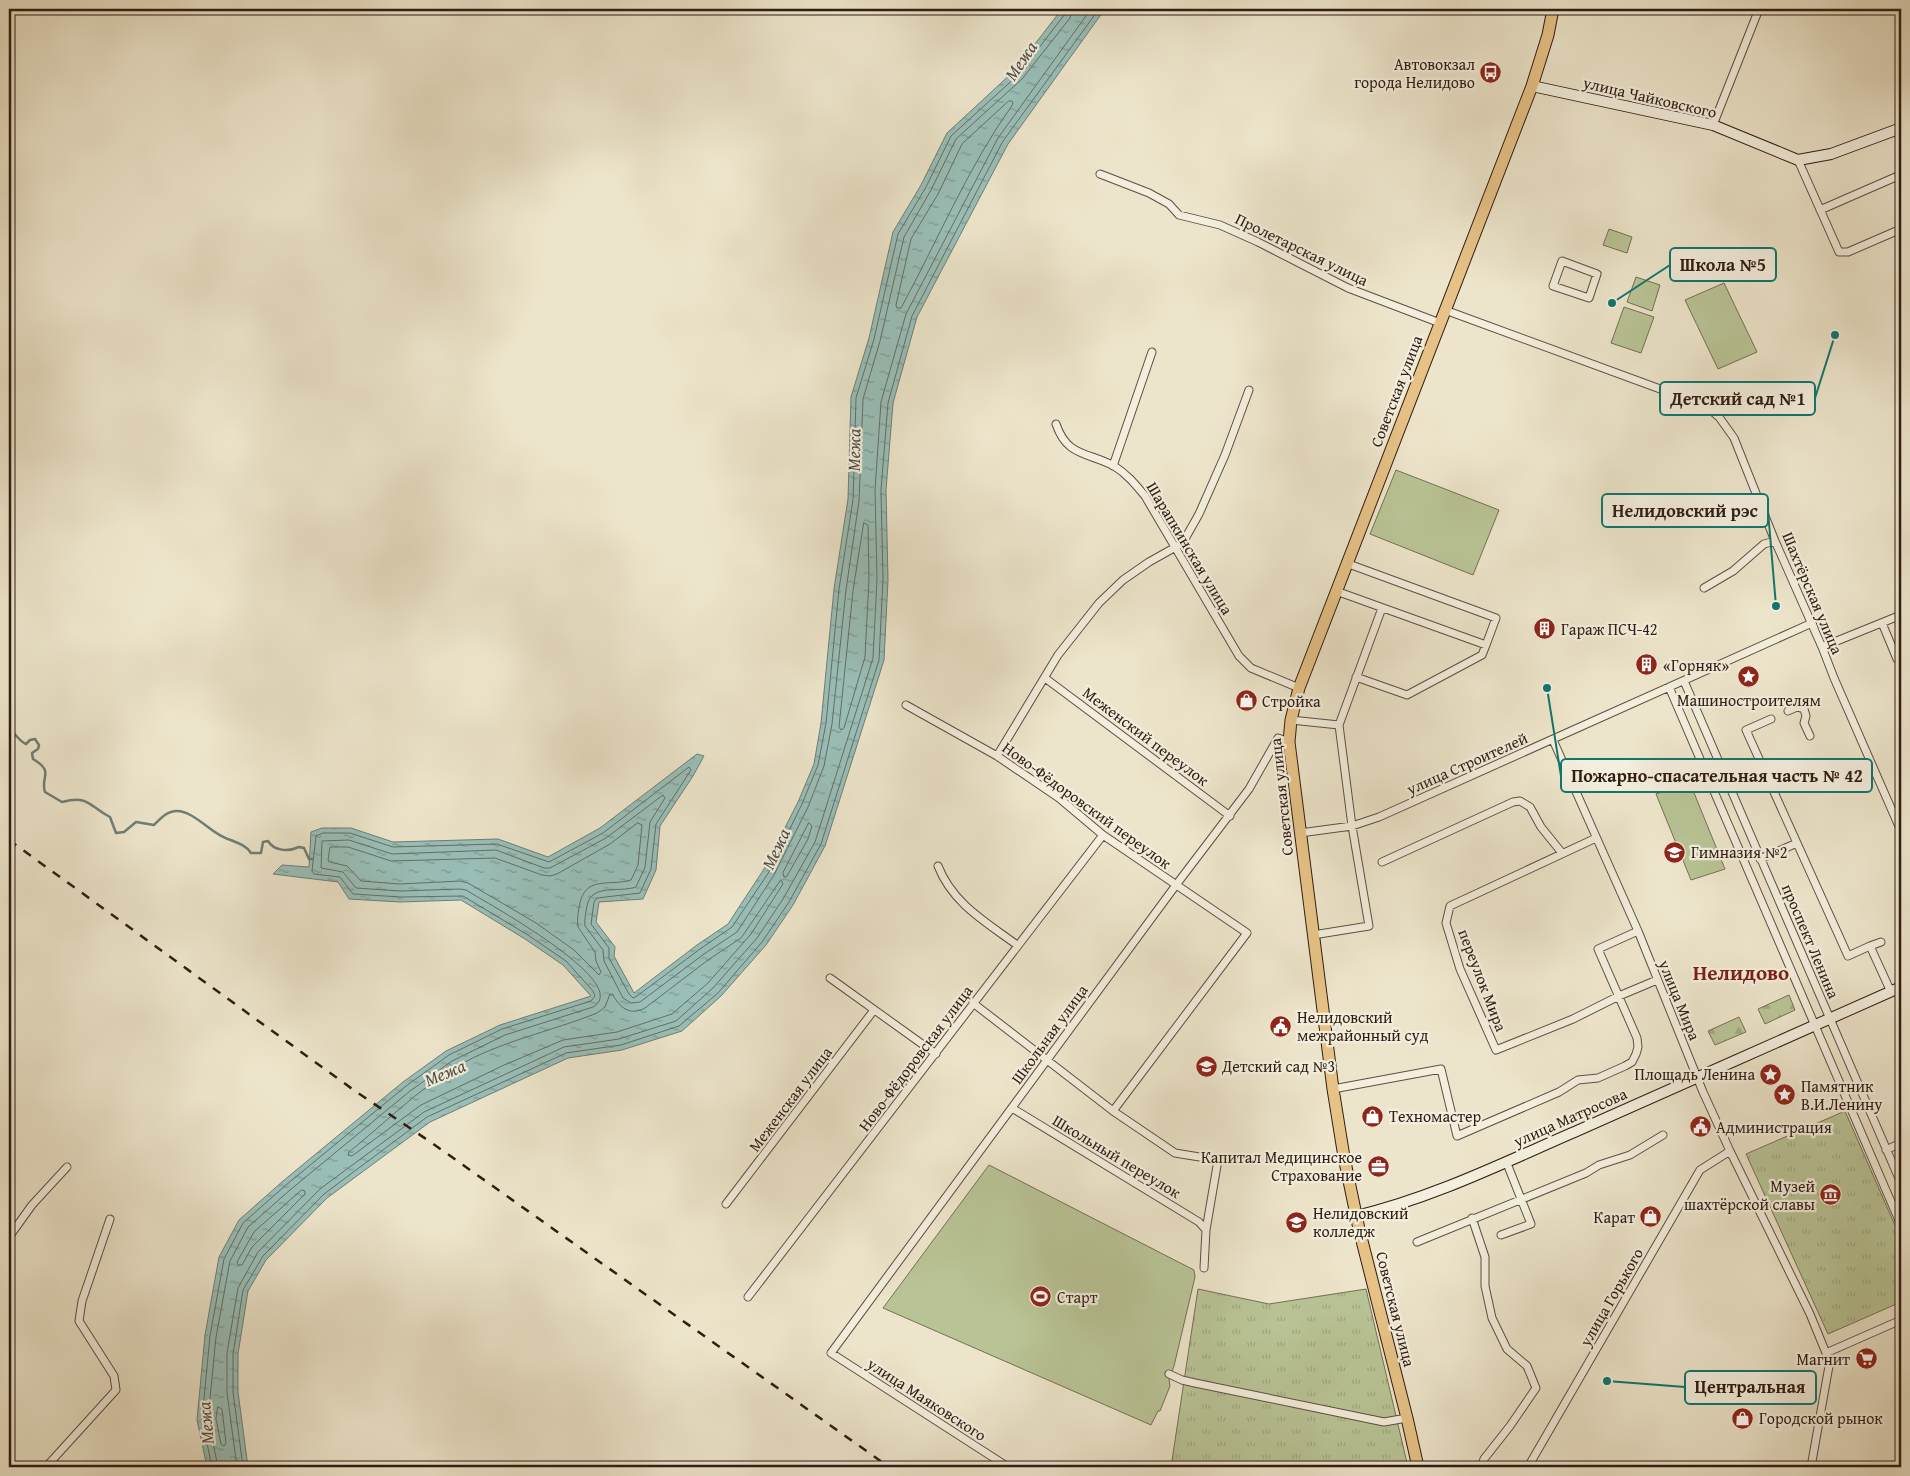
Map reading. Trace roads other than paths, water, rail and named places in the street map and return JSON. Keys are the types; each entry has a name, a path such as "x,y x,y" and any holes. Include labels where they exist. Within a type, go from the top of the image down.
{"main road":[{"name":"Советская улица","path":"1418,1467 1408,1418 1356,1216 1332,1088 1289,742 1291,720 1299,688 1346,563 1532,86 1548,34 1553,9"},
{"name":"улица Чайковского","path":"1532,86 1713,125 1798,160"},
{"path":"1798,160 1831,154 1901,128"},
{"name":"улица Матросова","path":"1356,1216 1432,1192 1506,1161 1901,987"}],"street":[{"path":"1713,125 1759,9"},
{"path":"1798,160 1839,252 1848,252 1901,229"},
{"name":"Пролетарская улица","path":"1100,174 1149,193 1169,204 1179,215 1220,225 1258,242 1348,288 1440,324"},
{"path":"1820,210 1898,176 1901,180"},
{"path":"1562,262 1597,274 1589,298 1553,286 1562,262"},
{"name":"Шахтёрская улица","path":"1445,310 1701,404 1712,411 1734,438 1775,541 1812,623"},
{"path":"1113,466 1152,352"},
{"path":"997,756 1058,656 1099,603 1123,580 1181,544 1186,537 1199,514 1225,455 1249,390"},
{"name":"Шарапкинская улица","path":"1056,424 1061,438 1075,451 1113,466 1131,478 1144,496 1239,656 1251,668 1299,688"},
{"path":"1704,588 1733,571 1764,544 1775,541"},
{"path":"1346,563 1496,618 1482,656 1407,695 1356,677"},
{"path":"1336,591 1486,645"},
{"path":"1313,935 1369,926 1352,826 1339,725 1382,608"},
{"path":"1812,623 1822,647 1901,615"},
{"path":"1882,622 1897,659 1901,657"},
{"name":"улица Строителей","path":"1300,833 1352,826 1386,814 1812,623"},
{"name":"Шахтёрская улица","path":"1822,647 1901,831"},
{"name":"Меженский переулок","path":"1045,678 1230,816"},
{"name":"проспект Ленина","path":"1684,681 1901,1183"},
{"name":"проспект Ленина","path":"1669,687 1816,1024 1901,1225"},
{"name":"Ново-Фёдоровский переулок","path":"906,705 997,756 1059,798 1103,835 1247,933 1113,1112"},
{"path":"1788,711 1797,707 1804,709 1806,716 1804,723 1810,736"},
{"path":"1771,719 1746,730 1848,956 1881,942"},
{"path":"1291,720 1339,725"},
{"name":"Школьная улица","path":"831,1353 1176,885 1230,816 1249,789 1278,738 1289,742"},
{"name":"улица Мира","path":"1553,740 1638,931 1697,1078 1730,1151 1806,1305 1826,1353 1829,1366 1811,1467"},
{"path":"1382,862 1513,802 1520,801 1530,807 1542,827 1562,853"},
{"name":"Ново-Фёдоровская улица","path":"748,1297 1103,835"},
{"name":"переулок Мира","path":"1596,838 1450,906 1446,923 1460,969 1496,1050 1657,980"},
{"path":"1760,859 1797,843"},
{"path":"938,866 943,880 961,904 1017,945"},
{"path":"1332,1088 1442,1069 1457,1136 1560,1092 1578,1080 1598,1078 1632,1062 1638,1047 1637,1038 1598,949 1638,931"},
{"path":"1870,946 1890,992"},
{"path":"830,978 936,1054"},
{"name":"Школьный переулок","path":"973,1003 1113,1112 1175,1152 1218,1160 1206,1230"},
{"name":"Меженская улица","path":"726,1204 874,1010"},
{"name":"Школьный переулок","path":"1012,1108 1199,1222 1206,1230"},
{"path":"1417,1242 1586,1173 1599,1165 1630,1155 1663,1134"},
{"path":"1886,1150 1901,1143"},
{"name":"улица Горького","path":"1528,1467 1700,1170 1730,1151"},
{"path":"1501,1235 1531,1224 1506,1161"},
{"path":"9,1236 32,1205 67,1166"},
{"path":"1472,1218 1485,1257 1485,1286 1492,1318 1507,1349 1527,1366 1536,1388 1480,1467"},
{"path":"46,1467 116,1390 114,1376 79,1321 82,1301 110,1219"},
{"path":"1204,1268 1206,1230"},
{"path":"1826,1353 1901,1320"},
{"name":"улица Маяковского","path":"831,1353 1008,1467"},
{"path":"1169,1374 1188,1381 1384,1422 1408,1418"}],"water":[{"name":"Межа","path":"1062,9 1105,9 1008,144 917,317 893,403 886,490 888,580 884,660 825,846 793,905 766,945 721,996 682,1031 622,1050 568,1058 430,1122 327,1198 266,1260 248,1291 238,1354 238,1392 248,1467 207,1467 197,1420 205,1335 219,1257 239,1220 283,1181 403,1082 446,1051 500,1025 591,996 563,965 525,939 461,900 400,902 349,899 338,882 273,874 282,865 309,867 311,832 322,828 351,828 393,842 498,839 548,857 600,828 697,754 704,756 660,826 656,870 643,899 599,902 596,922 615,947 614,956 634,993 728,924 764,869 798,802 814,764 821,723 834,589 848,499 851,397 869,338 893,232 921,185 947,133 1014,71"}],"waterway":[{"path":"9,731 26,744 30,740 35,739 39,745 38,749 32,753 33,759 40,763 45,771 45,792 62,802 78,800 88,803 110,817 116,833 124,832 136,822 154,825 162,817 177,811 193,816 213,831 244,846 251,853 261,853 263,842 268,841 274,847 282,850 304,848 309,859 312,859"}],"railway":[{"path":"9,840 355,1091 432,1143 889,1467"},
{"path":"676,1467 719,1463 762,1467"}],"place":[{"name":"Автовокзал города Нелидово","path":"1491,73"},
{"name":"Школа №5","path":"1612,303"},
{"name":"Детский сад №1","path":"1835,335"},
{"name":"Нелидовский рэс","path":"1776,606"},
{"name":"Гараж ПСЧ-42","path":"1545,629"},
{"name":"«Горняк»","path":"1647,665"},
{"name":"Машиностроителям","path":"1749,676"},
{"name":"Пожарно-спасательная часть № 42","path":"1547,688"},
{"name":"Стройка","path":"1246,701"},
{"name":"Гимназия №2","path":"1675,852"},
{"name":"Нелидовский межрайонный суд","path":"1281,1026"},
{"name":"Детский сад №3","path":"1206,1066"},
{"name":"Площадь Ленина","path":"1771,1074"},
{"name":"Памятник В.И.Ленину","path":"1785,1095"},
{"name":"Техномастер","path":"1373,1116"},
{"name":"Администрация","path":"1700,1127"},
{"name":"Капитал Медицинское Страхование","path":"1378,1166"},
{"name":"Музей шахтёрской славы","path":"1831,1195"},
{"name":"Карат","path":"1651,1217"},
{"name":"Нелидовский колледж","path":"1297,1222"},
{"name":"Старт","path":"1041,1297"},
{"name":"Магнит","path":"1866,1359"},
{"name":"Центральная","path":"1607,1381"},
{"name":"Городской рынок","path":"1743,1418"}],"district":[{"name":"Нелидово","path":"1741,973"}]}
